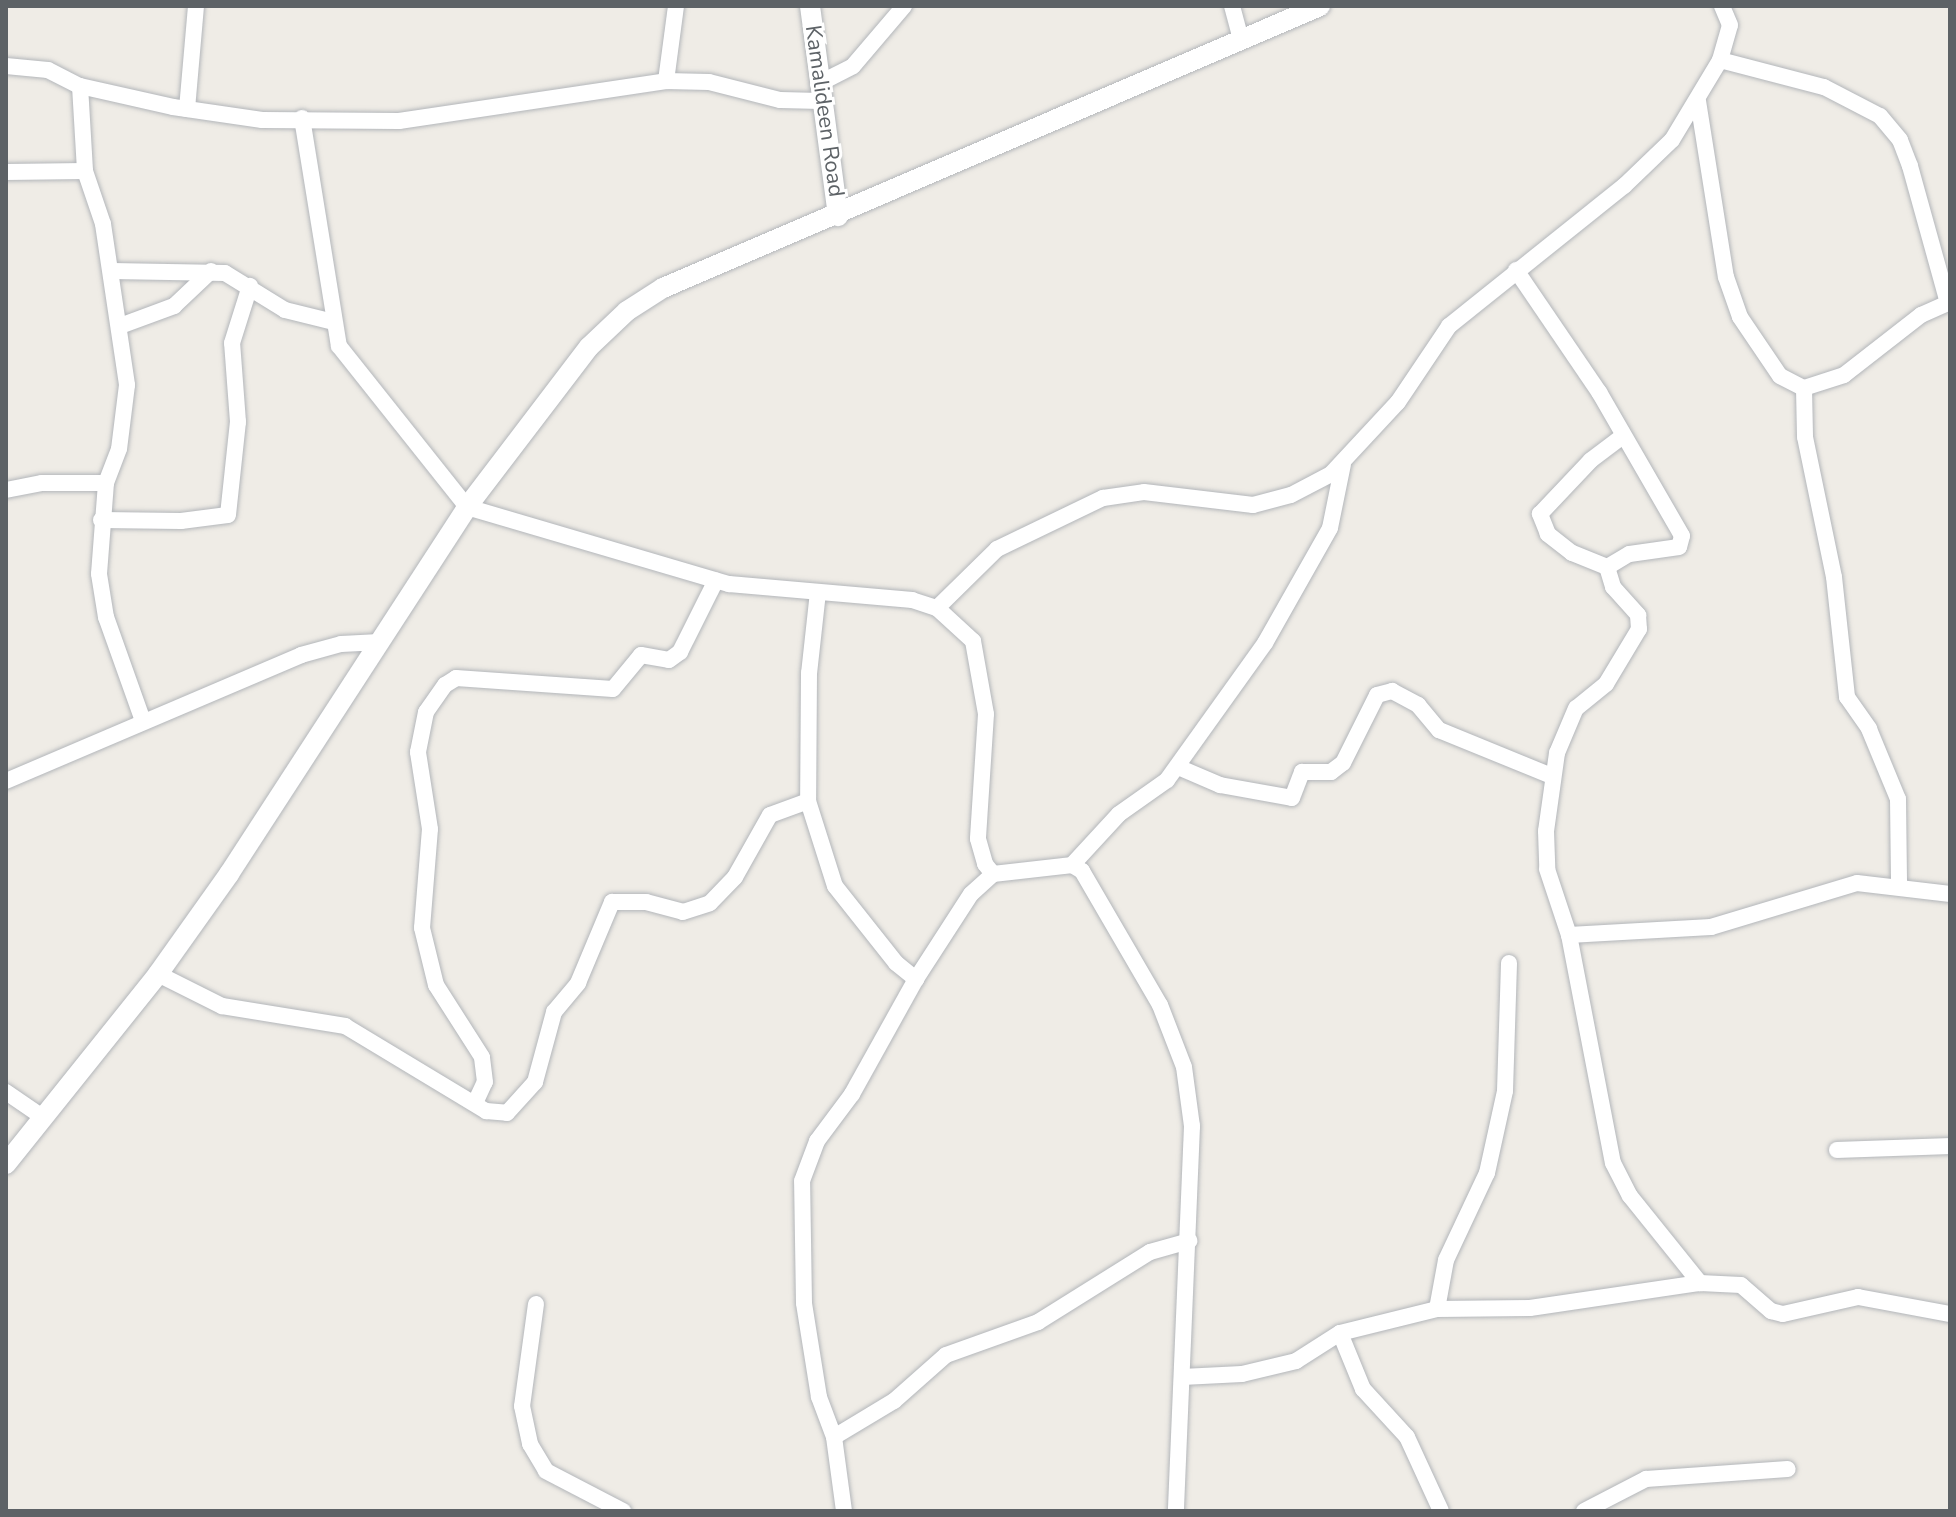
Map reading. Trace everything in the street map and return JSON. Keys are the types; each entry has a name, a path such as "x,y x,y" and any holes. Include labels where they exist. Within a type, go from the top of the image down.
{"street":[{"path":"187,109 196,6"},
{"path":"666,81 676,6"},
{"name":"Kamalideen Road","path":"810,6 819,93 838,216"},
{"path":"6,66 48,70 80,86 187,109 262,120 410,120 666,81 709,82 780,100 819,93 853,66 904,6"},
{"path":"1232,6 1241,40"},
{"path":"6,1164 158,974 282,795 375,642 467,507 589,347 627,311 663,288 838,216 1320,6"},
{"path":"937,608 997,549 1103,498 1144,492 1253,505 1291,495 1343,464 1398,402 1449,326 1654,160 1698,101 1720,60 1730,25 1722,6"},
{"path":"1698,101 1714,223 1740,317 1780,376 1804,388 1844,375 1921,315 1949,302 1910,166 1900,140 1880,116 1824,87 1720,60"},
{"path":"80,86 85,171 112,271 120,326 125,407 119,449 106,483 97,547 106,617 143,721"},
{"path":"302,118 334,322 348,358 467,507 716,580 818,592 878,595 937,608 973,641 982,669 986,714 978,839 993,874"},
{"path":"6,172 85,171"},
{"path":"1516,270 1623,436 1683,541 1667,551 1629,554 1607,567"},
{"path":"112,271 211,271 250,286 285,310 334,322"},
{"path":"120,326 174,306 211,271"},
{"path":"101,520 204,520 228,515 238,422 232,343 250,286"},
{"path":"1804,388 1805,437 1836,585 1847,697 1869,729 1898,799 1899,887"},
{"path":"1623,436 1591,460 1540,514 1548,534 1572,553 1607,567 1621,600 1638,615 1639,629 1606,684 1576,708 1552,776 1547,869 1569,935 1613,1163 1630,1196 1700,1283"},
{"path":"844,1511 834,1437 819,1397 804,1303 802,1181 817,1141 852,1094 916,979 971,894 993,874 1072,865 1119,814 1178,767 1304,581 1330,528 1343,464"},
{"path":"6,490 42,483 106,483"},
{"path":"475,1103 485,1082 482,1057 436,985 422,928 430,829 418,752 426,712 445,685 456,678 613,689 641,655 669,660 680,652 716,580"},
{"path":"818,592 809,673 808,801 835,886 896,963 916,979"},
{"path":"6,781 143,721 219,694 301,655 341,644 375,642"},
{"path":"1178,767 1220,785 1292,798 1302,772 1331,772 1343,763 1371,703 1377,695 1392,691 1418,705 1439,730 1552,776"},
{"path":"158,974 222,1006 345,1026 486,1111 507,1113 535,1082 554,1012 578,983 612,902 646,902 683,912 710,903 735,877 770,815 808,801"},
{"path":"1072,865 1097,894 1160,1005 1184,1067 1192,1126 1176,1511"},
{"path":"1569,935 1711,927 1837,886 1899,887 1950,894"},
{"path":"1437,1309 1446,1260 1487,1173 1505,1091 1509,963"},
{"path":"6,1092 44,1118"},
{"path":"1837,1150 1950,1146"},
{"path":"834,1437 894,1401 946,1355 1038,1322 1150,1252 1189,1241"},
{"path":"1182,1377 1242,1374 1296,1361 1340,1333 1437,1309 1530,1308 1700,1283 1741,1285 1771,1311 1783,1314 1858,1297 1950,1314"},
{"path":"536,1304 522,1406 530,1444 546,1471 623,1511"},
{"path":"1340,1333 1363,1389 1407,1437 1441,1511"},
{"path":"1584,1511 1646,1479 1788,1469"}]}
